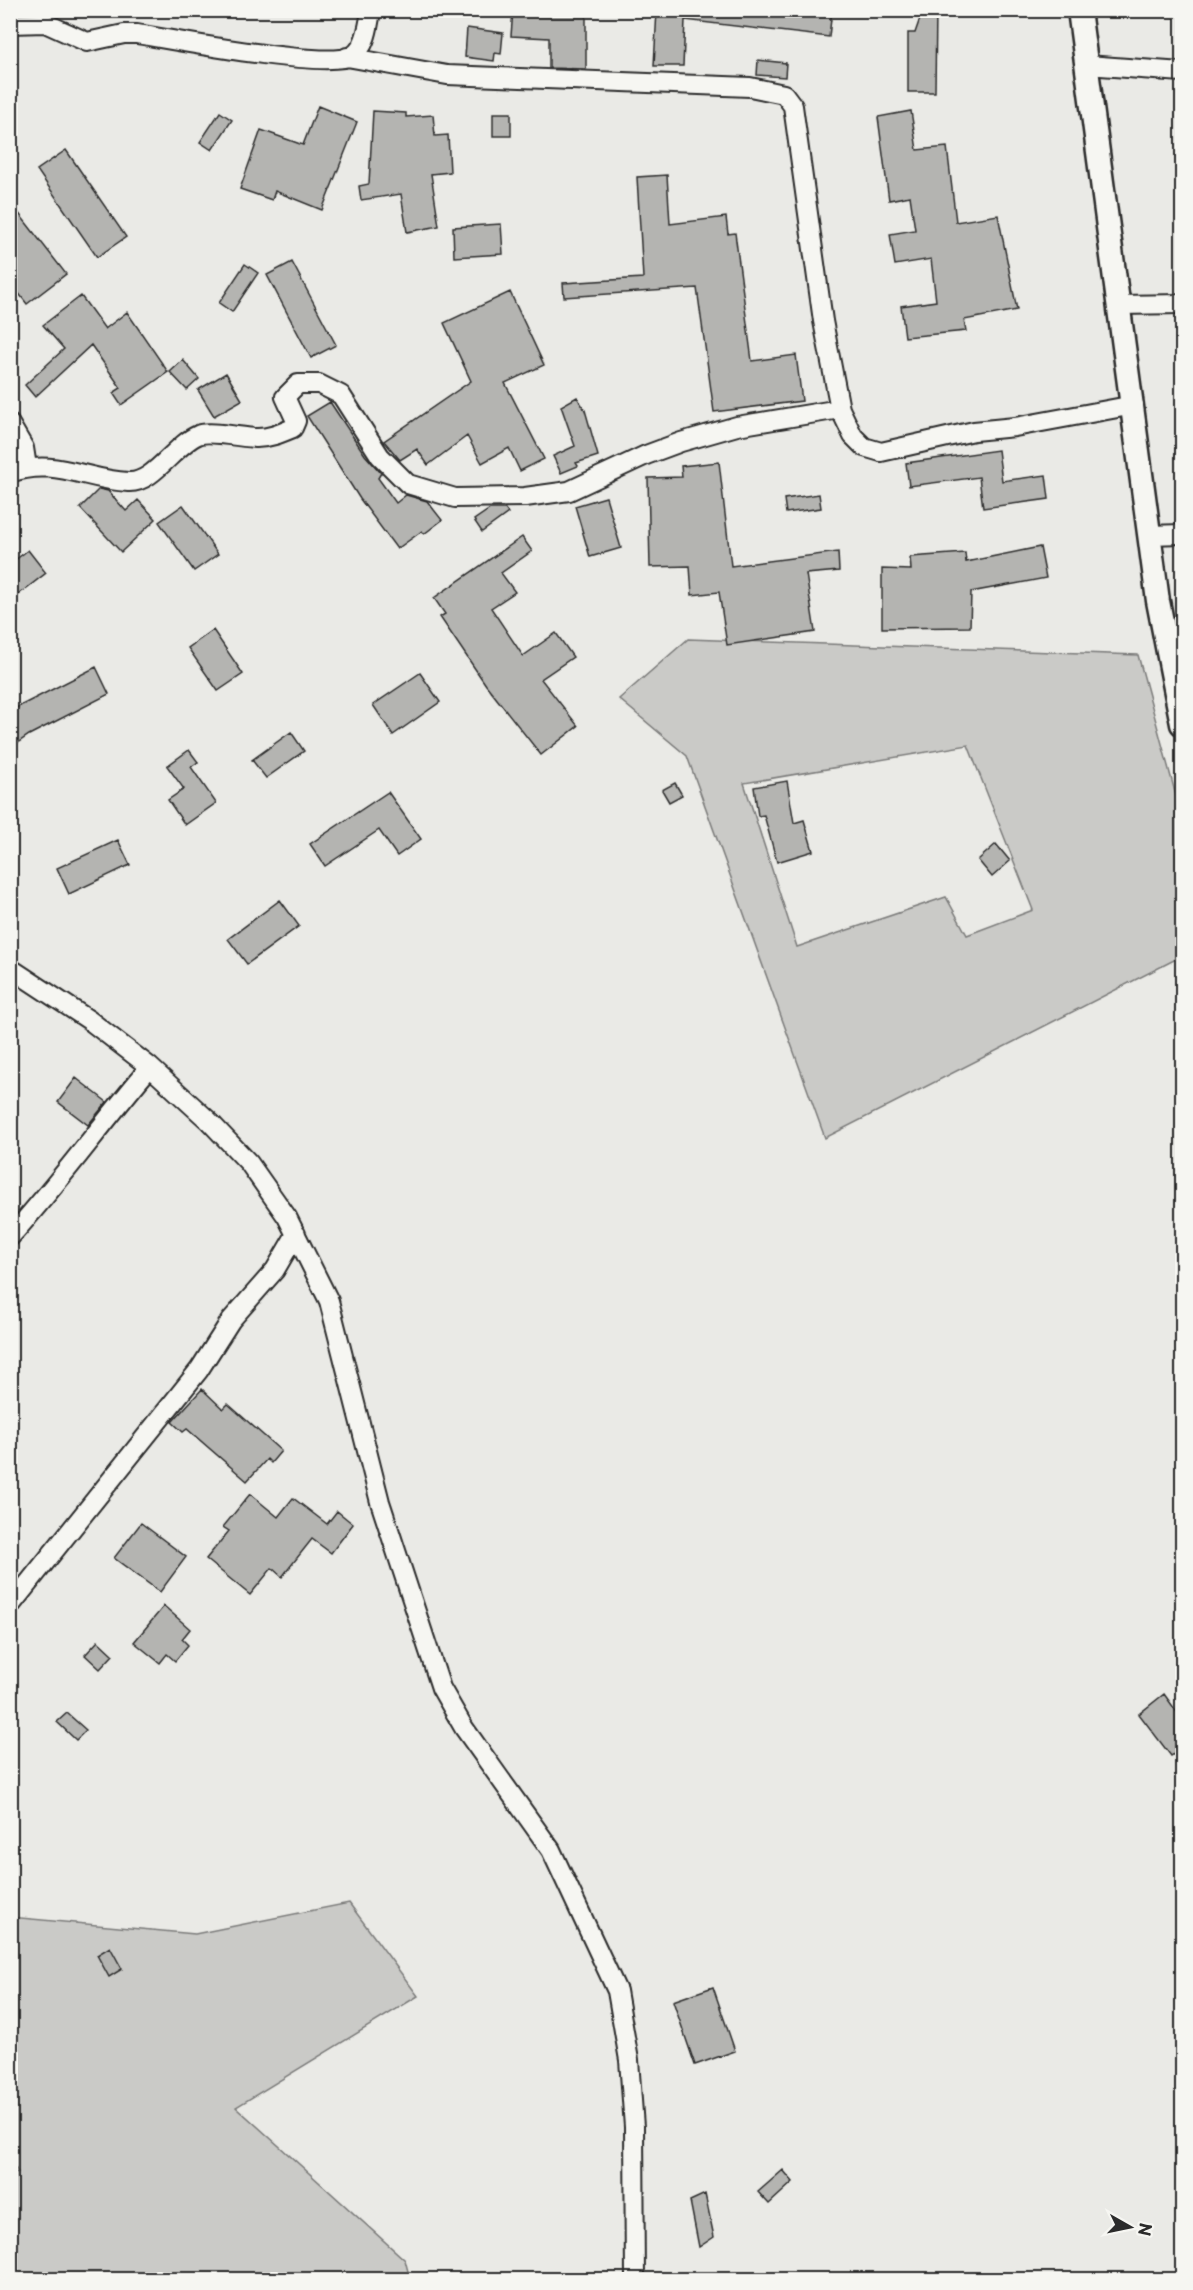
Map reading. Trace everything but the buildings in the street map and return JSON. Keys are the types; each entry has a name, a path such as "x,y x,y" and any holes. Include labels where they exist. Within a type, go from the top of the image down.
{"main road":[{"path":"1079,10 1134,405 1158,601 1182,724"}],"street":[{"path":"347,57 358,50 366,34 371,10"},
{"path":"10,24 45,23 87,42 124,34 137,34 284,56 347,57 447,75 750,87 784,94 793,106 823,321 840,409 853,436 864,447 881,452 974,431 1015,428 1134,405"},
{"path":"1088,65 1182,72"},
{"path":"1119,305 1182,304"},
{"path":"10,424 24,448 19,470 58,467 129,482 143,479 179,446 200,434 259,438 292,428 296,421 285,397 298,384 319,384 341,395 380,456 408,484 455,498 525,497 569,491 646,455 704,435 737,426 840,409"},
{"path":"1149,535 1182,534"},
{"path":"10,968 89,1020 150,1067 249,1163 287,1217 329,1301 380,1502 441,1688 464,1728 551,1850 617,1991 629,2060 634,2127 635,2280"},
{"path":"10,1237 61,1180 111,1113 150,1067"},
{"path":"10,1606 199,1370 231,1320 275,1270 296,1234"}],"shaded area":[{"path":"688,639 1138,655 1182,818 1182,956 825,1138 687,756 619,699","holes":["968,745 1033,910 967,935 946,897 797,947 744,783"]},
{"path":"349,1903 418,1996 236,2107 405,2260 410,2279 11,2279 11,2174 18,2172 10,2160 10,1917 195,1934"}]}
